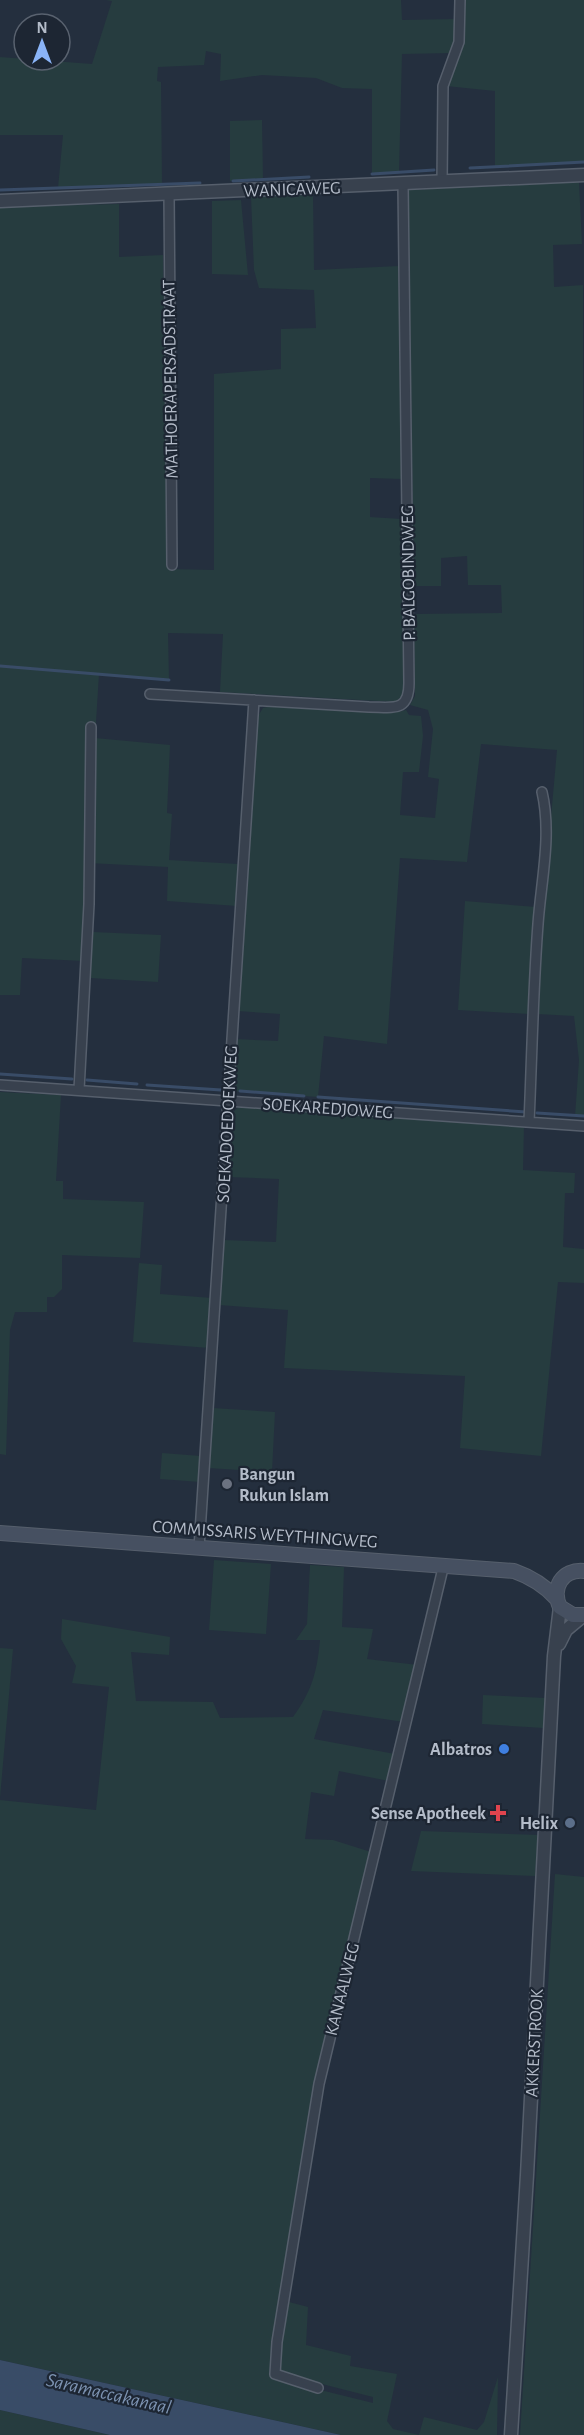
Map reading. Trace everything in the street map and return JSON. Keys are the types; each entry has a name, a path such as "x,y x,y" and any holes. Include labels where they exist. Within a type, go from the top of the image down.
{"main road":[{"name":"COMMISSARIS WEYTHINGWEG","path":"0,1533 444,1564 514,1571 528,1575 584,1571"},
{"path":"566,1574 559,1581 556,1589 558,1602 573,1615 584,1615"},
{"name":"COMMISSARIS WEYTHINGWEG","path":"528,1575 548,1589 558,1602"}],"street":[{"path":"442,182 443,86 459,42 460,0"},
{"name":"WANICAWEG","path":"0,201 584,176"},
{"name":"P. BALGOBINDWEG","path":"150,694 398,707 405,705 408,699 410,683 403,184"},
{"name":"MATHOERAPERSADSTRAAT","path":"169,194 171,565"},
{"name":"SOEKADOEDOEKWEG","path":"200,1548 254,700"},
{"path":"79,1090 89,904 92,727"},
{"path":"529,1122 538,926 547,827 542,792"},
{"name":"SOEKAREDJOWEG","path":"0,1085 584,1126"},
{"name":"KANAALWEG","path":"318,2388 275,2374 277,2342 319,2084 444,1564"},
{"name":"AKKERSTROOK","path":"511,2432 558,1602"},
{"path":"554,1656 566,1630 584,1615"}],"green space":[{"path":"106,0 401,0 402,20 458,19 458,37 452,53 402,54 399,172 372,174 372,89 342,88 316,78 262,75 220,81 221,54 206,51 204,65 158,67 157,81 161,82 162,184 58,188 63,135 0,135 0,57 12,58 12,72 72,72 72,62 92,64 112,1"},
{"path":"463,0 584,0 584,162 495,167 495,91 446,86 464,33"},
{"path":"262,120 263,179 230,181 230,121"},
{"path":"579,182 582,244 553,245 554,287 583,285 584,1116 575,1116 579,1060 574,1016 537,1014 541,929 557,750 481,744 467,862 400,858 387,1044 324,1036 318,1097 232,1091 235,1039 278,1041 280,1014 237,1011 257,718 263,708 270,706 398,712 406,710 409,715 421,716 423,736 419,772 403,772 400,815 435,818 439,779 428,777 433,729 428,710 410,705 415,696 414,614 502,613 501,585 468,585 467,556 441,558 441,586 414,586 408,190"},
{"path":"313,195 314,270 399,266 402,479 370,478 370,517 401,519 405,688 396,702 220,692 223,634 168,633 169,680 99,674 95,738 170,745 167,813 172,814 169,860 238,864 237,906 167,901 168,867 88,863 84,961 22,958 20,995 0,995 0,207 119,204 119,257 163,255 168,569 214,570 214,374 281,369 281,329 316,328 314,290 259,288 254,270 251,197"},
{"path":"241,200 248,275 212,274 212,201"},
{"path":"465,901 536,907 529,1014 458,1010"},
{"path":"93,932 161,935 158,982 90,978"},
{"path":"0,1092 61,1095 56,1181 63,1181 63,1199 144,1202 140,1258 62,1255 62,1289 54,1297 47,1297 47,1312 15,1312 10,1330 6,1455 0,1454"},
{"path":"240,1106 524,1126 523,1170 575,1173 574,1193 565,1193 563,1247 584,1249 584,1283 558,1282 541,1456 460,1448 465,1376 284,1368 288,1310 219,1305 223,1240 276,1242 279,1179 228,1177 233,1112"},
{"path":"139,1263 162,1265 160,1294 212,1298 209,1348 133,1342"},
{"path":"213,1408 275,1412 272,1472 208,1468"},
{"path":"162,1453 201,1456 200,1482 160,1479"},
{"path":"214,1560 271,1564 266,1634 209,1630"},
{"path":"310,1565 344,1567 342,1627 373,1629 367,1659 418,1665 404,1722 323,1710 314,1739 395,1754 389,1781 339,1771 334,1796 311,1792 305,1839 333,1840 371,1852 346,1958 274,2341 272,2378 373,2403 373,2397 279,2373 289,2302 308,2307 306,2345 351,2356 350,2366 397,2374 387,2421 393,2429 419,2435 341,2435 0,2360 0,1800 96,1810 109,1687 72,1683 76,1666 61,1639 62,1619 170,1637 169,1655 131,1652 136,1701 213,1702 220,1718 293,1717 309,1690 319,1651 320,1640 296,1640 307,1624"},
{"path":"0,1648 13,1649 0,1798"},
{"path":"483,1695 545,1698 543,1728 482,1724"},
{"path":"421,1831 538,1835 535,1876 411,1871"},
{"path":"555,1874 584,1877 584,2435 520,2435"},
{"path":"498,2377 497,2435 419,2435 424,2417 477,2430 484,2422"},
{"path":"0,2410 110,2435 0,2435"}],"water":[{"name":"Saramaccakanaal","path":"0,2360 341,2435 110,2435 0,2410"}],"waterway":[{"path":"470,168 584,162"},
{"path":"372,174 434,170"},
{"path":"233,181 309,177"},
{"path":"0,190 200,183"},
{"path":"0,666 169,680"},
{"path":"0,1074 72,1079"},
{"path":"87,1080 137,1084"},
{"path":"147,1085 221,1090"},
{"path":"240,1091 304,1096"},
{"path":"318,1097 526,1112"},
{"path":"537,1113 584,1116"}],"place":[{"name":"Bangun Rukun Islam","path":"227,1484"},
{"name":"Albatros","path":"504,1749"},
{"name":"Sense Apotheek","path":"498,1813"},
{"name":"Helix","path":"570,1823"}]}
